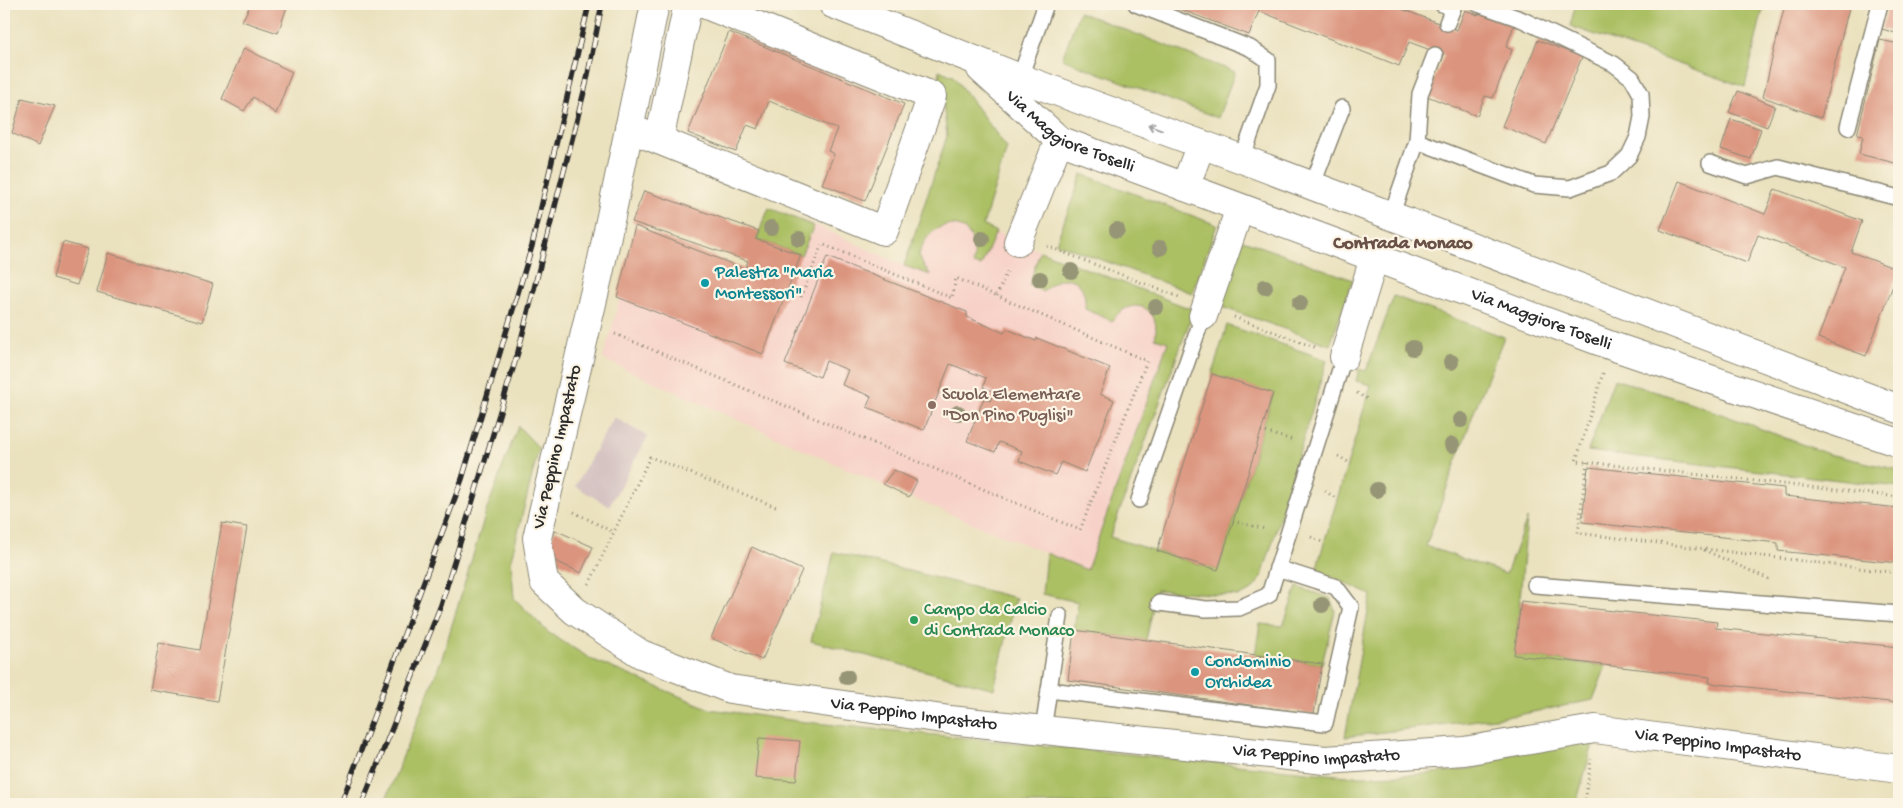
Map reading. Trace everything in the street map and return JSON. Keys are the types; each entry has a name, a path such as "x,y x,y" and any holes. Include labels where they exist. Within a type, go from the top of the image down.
{"street":[{"name":"Via Peppino Impastato","path":"655,4 600,268 537,538 544,582 575,611 641,654 730,689 950,720 1325,760 1464,751 1596,729 1899,769"},
{"path":"659,140 688,4"},
{"path":"629,128 884,231 932,96 704,4"},
{"name":"Via Maggiore Toselli","path":"833,4 969,58 1016,88 1200,144 1242,159 1899,409"},
{"name":"Via Maggiore Toselli","path":"1016,88 1059,140 1612,346 1899,443"},
{"path":"1018,242 1059,140"},
{"path":"1185,187 1200,144"},
{"path":"1203,316 1240,208"},
{"path":"1344,357 1374,258"}],"lane":[{"path":"1016,88 1046,4"},
{"path":"1136,4 1250,48 1268,60 1268,85 1242,159"},
{"path":"1417,142 1534,185 1570,188 1611,173 1629,156 1638,137 1642,118 1641,94 1632,78 1614,64 1523,20 1478,4"},
{"path":"1848,127 1880,4"},
{"path":"1447,23 1450,5"},
{"path":"1391,216 1417,142 1420,94 1434,55"},
{"path":"1312,186 1342,108"},
{"path":"1710,163 1748,176 1778,167 1899,198"},
{"path":"1139,500 1203,316"},
{"path":"1159,603 1206,609 1239,608 1269,595 1344,357"},
{"path":"1049,690 1325,723 1352,607 1336,587 1277,568"},
{"path":"1536,585 1899,614"},
{"path":"1043,730 1060,616"}],"path":[{"path":"997,296 1018,242"},
{"path":"610,332 1080,530 1147,361 956,278 952,298 822,244 801,297"},
{"path":"1612,346 1576,461 1899,497"},
{"path":"1290,449 1296,430"},
{"path":"1261,431 1293,440"},
{"path":"575,611 650,457 779,508"},
{"path":"1587,462 1578,533 1899,573"},
{"path":"546,499 614,532"},
{"path":"1233,521 1265,530 1267,521"},
{"path":"1585,804 1596,729"}],"shaded area":[{"name":"Scuola Elementare \"Don Pino Puglisi\"","path":"925,206 982,226 1040,251 1194,310 1097,574 909,497 603,359 620,298 617,297 635,226 745,269 769,208 820,227 904,266"},
{"path":"614,417 648,437 609,506 575,486"}],"green space":[{"path":"1576,4 1764,4 1745,87 1570,26"},
{"path":"1079,12 1235,72 1218,118 1062,59"},
{"path":"939,70 953,76 1007,148 983,225 996,232 981,266 973,264 974,249 970,237 963,229 954,225 944,226 934,231 925,241 919,255 925,268 931,275 904,266 947,136"},
{"path":"1082,174 1217,225 1192,293 1056,243"},
{"path":"769,208 814,226 801,255 756,239"},
{"path":"1243,240 1353,280 1330,345 1219,306"},
{"path":"1040,251 1194,310 1110,537 1218,570 1273,394 1212,374 1227,325 1327,360 1262,577 1251,591 1239,596 1157,590 1146,640 1074,630 1078,602 1042,594 1046,553 1087,570 1168,342 1155,338 1156,327 1154,318 1143,307 1127,308 1112,321 1085,309 1083,290 1073,280 1058,280 1043,292 1029,285"},
{"path":"1394,296 1504,337 1474,412 1426,546 1506,574 1527,519 1515,655 1606,666 1593,700 1518,715 1345,737 1371,595 1316,570 1371,385 1356,381 1359,369 1366,371"},
{"path":"1614,379 1692,403 1828,454 1899,470 1899,487 1588,451"},
{"path":"518,426 539,448 511,560 514,598 549,633 591,659 710,709 805,722 1347,776 1411,775 1458,770 1480,767 1517,752 1545,745 1575,742 1593,744 1576,804 384,804 442,658 487,509"},
{"name":"Campo da Calcio di Contrada Monaco","path":"834,552 1016,598 994,689 811,641"},
{"path":"1297,587 1330,598 1335,611 1322,664 1255,655 1260,624 1283,626"}],"building":[{"path":"251,4 288,4 278,33 242,21"},
{"path":"1170,4 1395,4 1394,6 1457,30 1465,10 1478,15 1480,12 1514,25 1506,47 1512,50 1493,98 1485,96 1477,116 1427,96 1444,55 1409,42 1399,66 1259,11 1249,35"},
{"path":"1785,4 1850,4 1821,118 1763,97"},
{"path":"1888,4 1899,4 1899,34 1882,29"},
{"path":"729,32 904,104 865,201 822,184 834,154 828,151 837,129 769,101 758,129 747,125 736,152 688,133"},
{"path":"1538,40 1582,57 1546,144 1502,126"},
{"path":"1880,40 1899,44 1899,164 1859,154 1863,136 1857,135"},
{"path":"244,48 292,72 276,114 253,97 244,111 222,99"},
{"path":"1738,91 1775,106 1767,127 1729,112"},
{"path":"22,98 55,106 38,146 12,133"},
{"path":"1731,119 1761,129 1751,159 1721,149"},
{"path":"1679,181 1765,214 1775,189 1862,221 1851,252 1899,270 1866,356 1818,338 1845,267 1758,235 1747,263 1660,230"},
{"name":"Palestra \"Maria Montessori\"","path":"644,191 759,231 756,239 801,255 763,354 617,297 635,226 745,269 748,261 632,222"},
{"path":"63,242 88,249 77,285 53,278"},
{"path":"108,253 213,284 202,322 97,292"},
{"path":"827,257 967,312 967,317 1004,333 1007,329 1036,341 1037,338 1110,368 1100,394 1114,400 1085,472 1061,462 1055,475 1019,461 1022,451 999,442 995,452 967,441 984,398 990,401 994,392 983,387 986,378 950,364 924,430 867,407 871,396 842,385 848,370 826,361 820,377 785,364"},
{"path":"1212,374 1273,393 1218,570 1157,551"},
{"path":"1588,467 1784,488 1784,496 1899,508 1899,563 1778,551 1778,543 1582,522"},
{"path":"894,470 917,481 909,497 883,484"},
{"path":"222,523 247,527 217,701 150,690 159,643 200,650"},
{"path":"555,530 593,547 581,573 543,555"},
{"path":"752,547 802,570 762,660 711,638"},
{"path":"1521,601 1717,622 1716,628 1899,647 1899,703 1709,683 1710,677 1514,655"},
{"name":"Condominio Orchidea","path":"1074,630 1322,664 1314,714 1068,680"},
{"path":"759,738 800,741 796,781 755,778"}],"railway":[{"path":"341,804 462,479 532,246 589,4"},
{"path":"362,804 441,605 518,352 586,84 602,4"}],"place":[{"name":"Palestra \"Maria Montessori\"","path":"705,283"},
{"name":"Scuola Elementare \"Don Pino Puglisi\"","path":"932,405"},
{"name":"Campo da Calcio di Contrada Monaco","path":"914,620"},
{"name":"Condominio Orchidea","path":"1195,672"}],"district":[{"name":"Contrada Monaco","path":"1403,244"}]}
